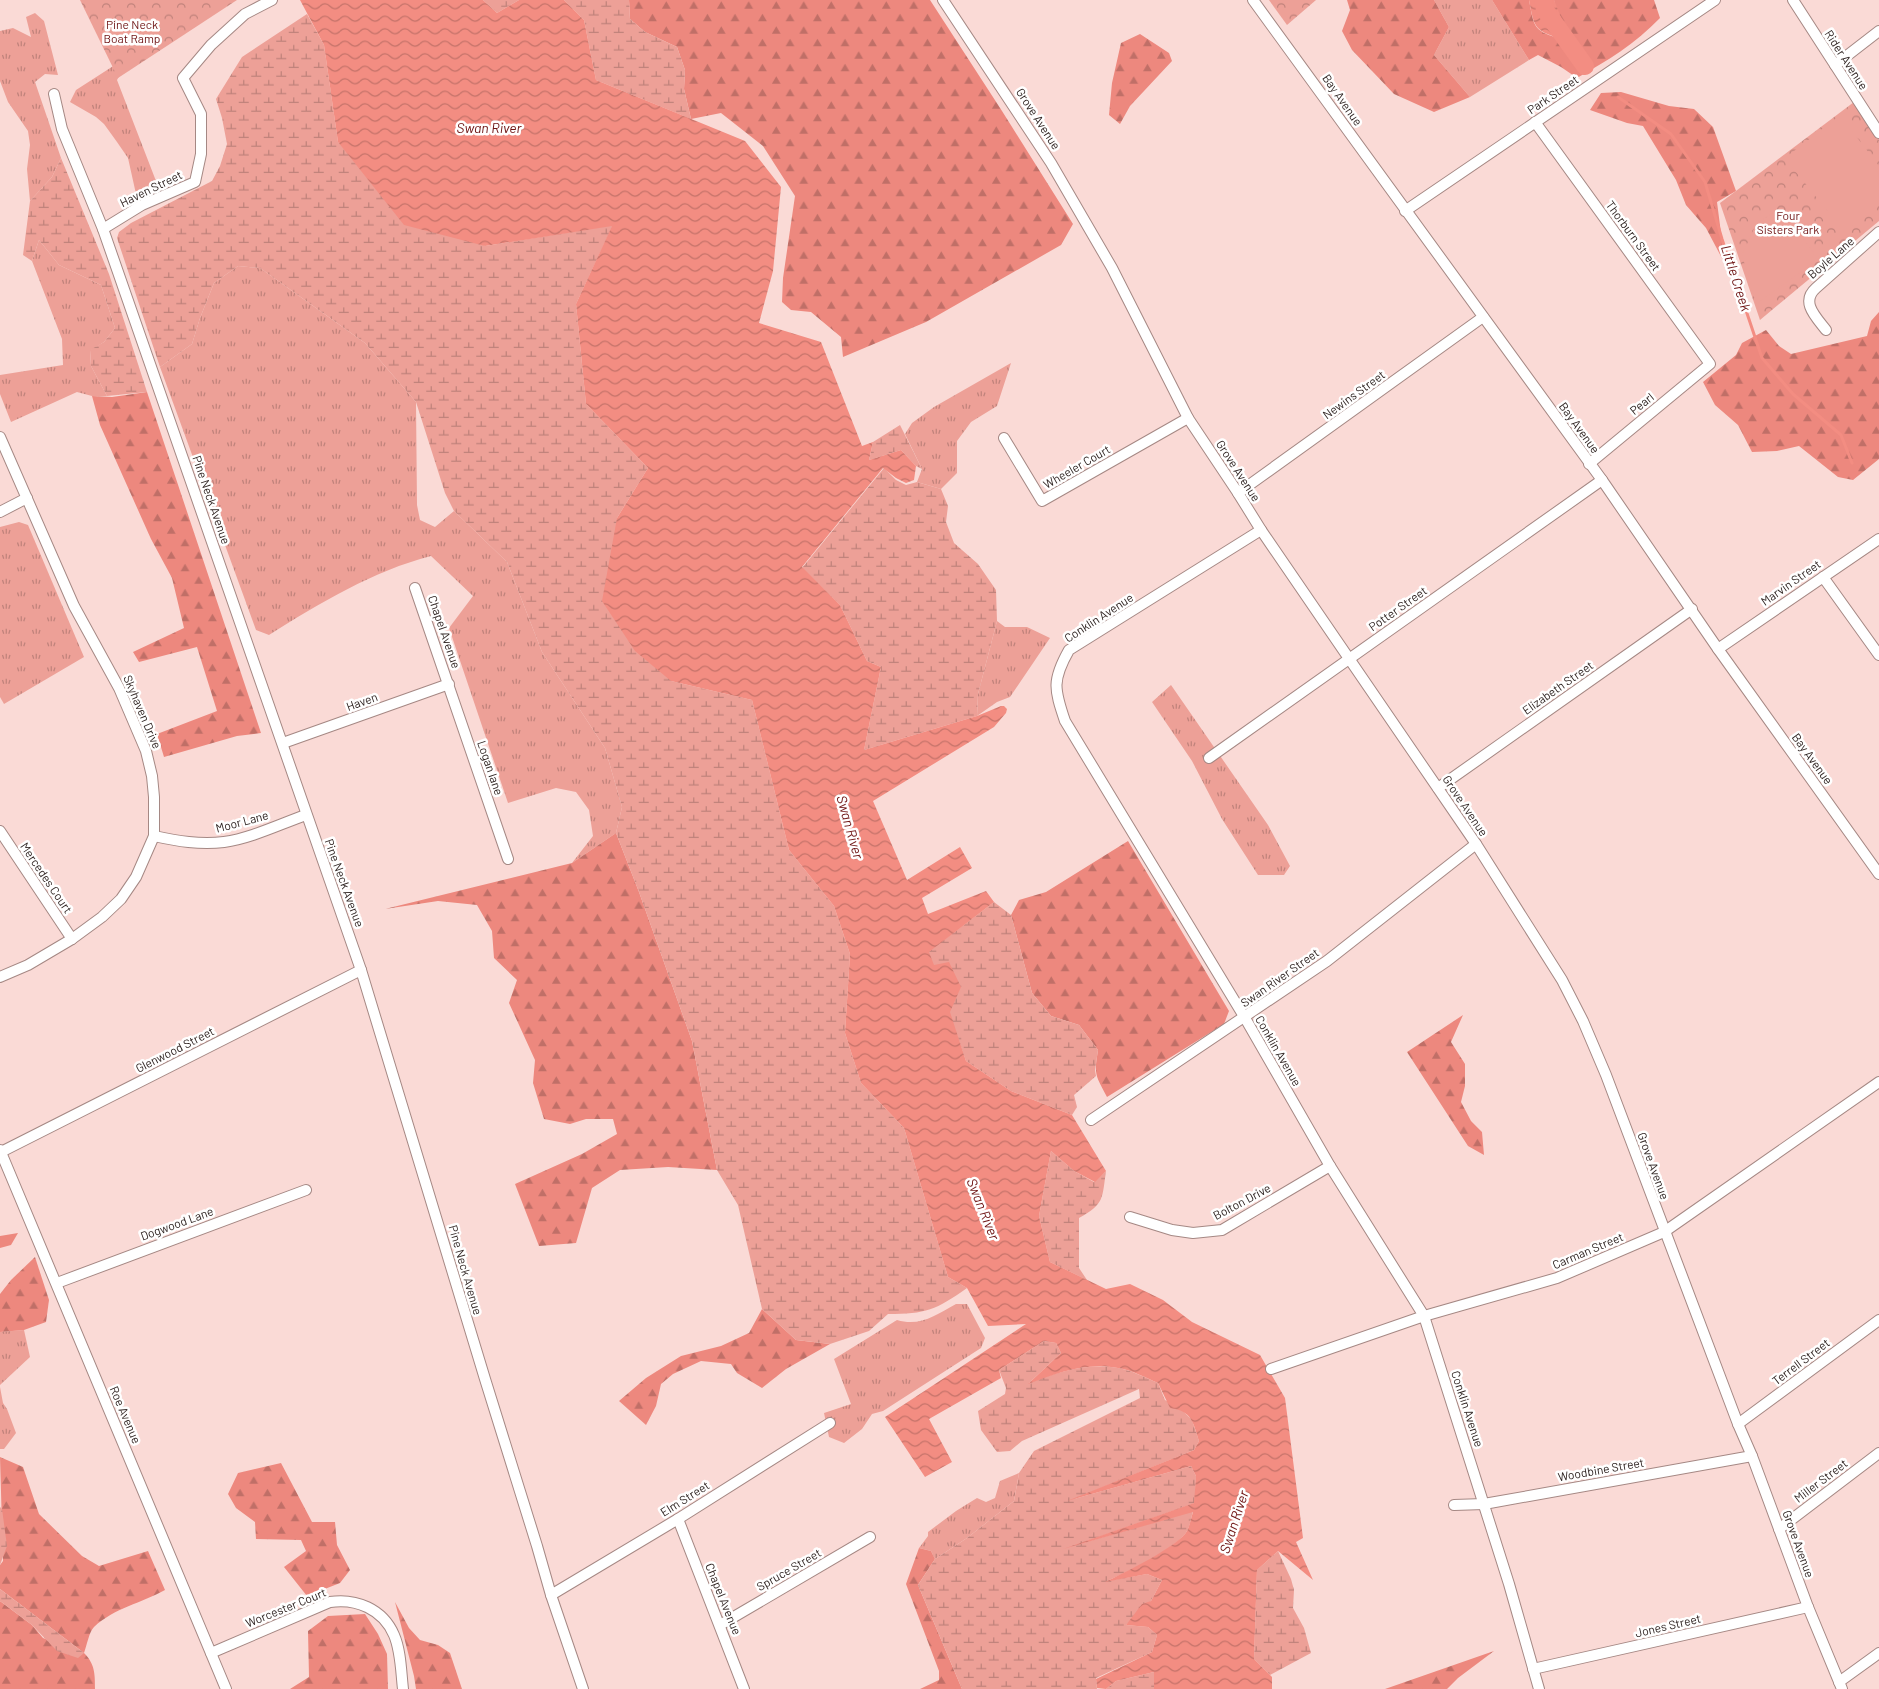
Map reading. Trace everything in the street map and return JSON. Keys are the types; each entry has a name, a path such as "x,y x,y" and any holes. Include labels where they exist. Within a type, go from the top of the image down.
{"street":[{"name":"Haven Street","path":"102,229 142,205 195,182 201,154 201,114 184,78 211,45 246,14 272,0"},
{"name":"Grove Avenue","path":"943,0 1051,163 1112,268 1188,418 1261,530 1476,844 1562,980 1583,1021 1606,1075 1664,1232 1840,1686"},
{"name":"Bay Avenue","path":"1253,0 1602,480 1718,649 1879,874"},
{"name":"Park Street","path":"1405,211 1715,0"},
{"name":"Rider Avenue","path":"1793,0 1879,133"},
{"path":"1835,65 1879,31"},
{"name":"Pine Neck Avenue","path":"54,94 62,129 102,229 361,970 551,1595 583,1689"},
{"name":"Thorburn Street","path":"1535,122 1710,364"},
{"name":"Boyle Lane","path":"1826,330 1808,304 1809,296 1879,232"},
{"name":"Newins Street","path":"1238,493 1483,317"},
{"name":"Pearl","path":"1589,464 1710,364"},
{"name":"Wheeler Court","path":"1004,438 1042,501 1188,418"},
{"name":"Skyhaven Drive","path":"0,437 74,606 119,688 146,751 152,776 154,797 154,836 136,877 121,900 102,917 72,938 28,965 0,977"},
{"name":"Potter Street","path":"1209,758 1602,480"},
{"path":"0,512 27,498"},
{"name":"Conklin Avenue","path":"1261,530 1069,650 1056,677 1056,695 1065,721 1245,1018 1330,1166 1424,1316 1484,1504 1539,1689"},
{"name":"Marvin Street","path":"1718,649 1879,539"},
{"path":"1823,577 1879,655"},
{"name":"Chapel Avenue","path":"415,588 449,684"},
{"name":"Elizabeth Street","path":"1438,788 1692,609"},
{"name":"Haven","path":"283,743 449,684"},
{"name":"Logan lane","path":"449,684 508,859"},
{"name":"Moor Lane","path":"154,836 190,843 224,842 306,815"},
{"name":"Mercedes Court","path":"0,831 72,938"},
{"name":"Swan River Street","path":"1091,1120 1327,961 1476,844"},
{"name":"Glenwood Street","path":"0,1151 361,970"},
{"name":"Carman Street","path":"1271,1369 1424,1316 1557,1278 1664,1232 1879,1082"},
{"name":"Roe Avenue","path":"0,1151 226,1689"},
{"name":"Bolton Drive","path":"1130,1217 1172,1230 1192,1233 1222,1230 1330,1166"},
{"name":"Dogwood Lane","path":"57,1283 306,1190"},
{"name":"Terrell Street","path":"1738,1424 1879,1320"},
{"name":"Elm Street","path":"551,1595 678,1519 830,1423"},
{"name":"Miller Street","path":"1779,1529 1879,1453"},
{"name":"Woodbine Street","path":"1454,1505 1484,1504 1752,1456"},
{"name":"Chapel Avenue","path":"678,1519 744,1689"},
{"name":"Spruce Street","path":"720,1624 870,1537"},
{"name":"Worcester Court","path":"210,1653 330,1602 343,1600 371,1608 387,1622 395,1636 403,1689"},
{"name":"Jones Street","path":"1533,1669 1808,1607"},
{"path":"1840,1686 1879,1653"}],"green space":[{"name":"Pine Neck Boat Ramp","path":"80,0 237,0 118,78"},
{"path":"483,0 519,0 497,13"},
{"path":"564,0 629,0 630,19 645,32 677,47 685,70 684,89 691,119 596,80 584,20"},
{"path":"629,0 930,0 1073,224 1061,245 926,322 843,357 841,337 811,312 791,310 782,302 783,278 795,196 763,146 721,113 691,119 684,89 685,70 677,47 645,32 630,19"},
{"path":"1269,0 1316,0 1287,25"},
{"path":"1347,0 1434,0 1449,27 1434,55 1470,97 1434,112 1394,94 1352,50 1342,31 1350,10"},
{"path":"1434,0 1492,0 1529,60 1470,97 1434,55 1449,27"},
{"path":"1492,0 1529,0 1536,26 1544,33 1559,38 1554,0 1654,0 1660,18 1641,36 1577,78 1538,55 1529,60"},
{"path":"35,13 44,21 58,75 45,74 35,82 61,158 52,177 30,201 27,169 30,145 28,131 8,102 0,81 0,31 13,28 31,37 26,17"},
{"path":"307,14 324,45 338,142 485,246 613,225 576,304 586,404 648,468 617,518 671,681 752,700 789,850 834,906 850,954 845,1033 861,1083 904,1128 948,1277 967,1288 938,1306 922,1312 888,1314 869,1331 830,1344 796,1340 762,1309 738,1205 717,1170 692,1041 616,833 622,807 605,748 542,652 507,562 454,511 445,493 416,402 365,343 260,268 238,266 214,283 192,344 160,367 117,238 119,232 131,223 212,181 220,166 227,144 216,99 242,57"},
{"path":"163,34 124,68 117,80 156,181 154,186 136,194 128,158 117,142 104,124 96,117 70,102 76,90"},
{"path":"1140,34 1169,53 1172,61 1130,106 1120,124 1109,115 1112,83 1121,43"},
{"path":"1621,92 1669,106 1694,109 1713,127 1736,191 1717,202 1725,264 1706,228 1686,205 1676,180 1643,126 1627,123 1590,110 1601,93"},
{"name":"Four Sisters Park","path":"1854,102 1879,140 1879,221 1760,320 1720,203"},
{"path":"1840,115 1879,166 1879,205 1844,232 1785,158"},
{"path":"61,158 109,274 147,392 107,396 91,366 90,350 104,342 115,328 101,285 59,265 39,240 32,261 23,255 30,201 52,177"},
{"path":"1780,208 1814,253 1809,266 1756,304 1742,255 1756,224"},
{"path":"39,240 59,265 101,285 115,328 104,342 90,351 91,366 107,396 92,396 77,392 11,422 0,394 0,375 63,365 62,339 32,261"},
{"path":"238,266 260,268 365,343 416,402 417,505 420,520 435,527 454,511 507,562 542,652 605,748 622,807 616,833 572,863 593,836 589,810 576,792 556,788 508,803 449,628 473,596 431,556 388,570 347,589 269,635 256,630 160,367 192,344 214,283"},
{"path":"1879,312 1879,459 1853,480 1838,477 1799,446 1777,451 1752,452 1738,425 1715,405 1703,382 1736,355 1742,343 1766,330 1779,346 1791,354 1867,336 1871,321"},
{"path":"1011,363 997,406 971,422 957,441 957,473 941,489 917,482 922,469 905,434 912,423 934,407"},
{"path":"147,392 261,733 237,736 164,757 157,734 217,711 197,647 139,662 133,652 184,628 172,578 151,539 100,425 92,396 112,397"},
{"path":"900,425 922,469 916,466 901,450 869,460 873,442"},
{"path":"884,468 896,480 906,485 917,482 941,489 948,506 946,522 954,543 978,564 996,590 997,621 978,694 977,716 864,750 881,667 867,661 840,605 802,568"},
{"path":"19,522 28,525 84,657 4,704 0,697 0,527"},
{"path":"997,621 1005,627 1027,627 1050,638 1010,697 997,702 977,716 978,694"},
{"path":"1171,685 1268,825 1290,866 1284,875 1258,875 1222,819 1192,761 1152,702"},
{"path":"616,833 692,1041 717,1170 668,1167 620,1170 592,1188 576,1243 539,1246 515,1184 582,1154 617,1134 613,1119 586,1119 570,1124 544,1119 533,1083 535,1060 509,1003 517,980 494,958 492,931 477,905 438,901 385,909 572,863"},
{"path":"1128,841 1229,1011 1224,1024 1107,1097 1096,1074 1098,1050 1079,1025 1051,1016 1032,993 1011,915 1019,900 1046,892"},
{"path":"994,902 1011,915 1032,993 1051,1016 1079,1025 1098,1050 1096,1076 1074,1095 1077,1107 1072,1115 1011,1091 966,1061 928,952"},
{"path":"1463,1015 1451,1042 1465,1064 1465,1086 1461,1102 1471,1121 1482,1132 1484,1155 1468,1146 1407,1052"},
{"path":"1051,1151 1074,1171 1094,1182 1106,1171 1101,1199 1094,1209 1079,1218 1079,1268 1087,1280 1050,1262 1039,1216"},
{"path":"18,1233 11,1245 0,1248 0,1236"},
{"path":"35,1257 49,1300 46,1322 24,1330 0,1332 0,1294 11,1280"},
{"path":"956,1304 967,1304 985,1338 981,1348 883,1411 872,1414 862,1429 844,1443 829,1437 824,1413 851,1404 834,1359 897,1320 905,1322 921,1321 935,1316"},
{"path":"762,1309 796,1340 830,1344 786,1369 762,1388 737,1373 731,1364 701,1361 673,1374 661,1384 656,1406 646,1425 619,1401 646,1378 681,1356 721,1346 749,1333"},
{"path":"24,1330 30,1357 0,1385 0,1332"},
{"path":"1044,1341 1056,1343 1061,1353 1029,1383 1061,1372 1083,1368 1106,1367 1128,1370 1158,1383 1165,1400 1181,1409 1192,1420 1199,1441 1194,1450 1074,1499 1191,1466 1196,1476 1195,1503 1076,1545 1193,1511 1188,1529 1178,1541 1149,1560 1107,1581 1147,1574 1162,1580 1151,1601 1126,1625 1148,1627 1157,1635 1152,1652 1096,1678 1097,1689 962,1689 918,1585 935,1559 967,1538 1014,1501 1019,1473 1034,1451 1140,1398 1139,1389 1022,1441 1010,1451 997,1452 981,1430 978,1411 1005,1394 1006,1388 999,1370"},
{"path":"0,1387 3,1403 16,1433 4,1449 0,1449"},
{"path":"0,1457 23,1467 39,1514 82,1556 99,1566 148,1551 165,1590 119,1610 102,1620 92,1629 84,1653 0,1589 0,1565 3,1561"},
{"path":"281,1463 312,1522 335,1522 337,1545 350,1570 340,1583 307,1596 284,1567 306,1551 301,1540 256,1539 255,1522 236,1508 228,1494 238,1473"},
{"path":"1019,1473 1014,1501 967,1538 935,1559 931,1551 919,1548 928,1536 928,1532 956,1511 977,1498 986,1502 995,1498 1000,1481"},
{"path":"0,1507 2,1509 7,1546 0,1565"},
{"path":"919,1548 931,1551 935,1559 918,1585 962,1689 920,1689 939,1680 939,1671 906,1584"},
{"path":"1278,1551 1291,1579 1294,1590 1293,1608 1304,1628 1311,1653 1270,1675 1254,1659 1257,1570"},
{"path":"0,1589 84,1653 78,1658 57,1651 32,1625 0,1601"},
{"path":"0,1601 32,1625 43,1638 84,1653 94,1670 95,1689 0,1689"},
{"path":"395,1602 409,1628 420,1640 438,1645 450,1653 462,1689 416,1689"},
{"path":"365,1614 378,1634 387,1654 388,1689 290,1689 309,1677 308,1631 328,1616"},
{"path":"1494,1651 1458,1678 1447,1689 1385,1689"},
{"path":"1154,1672 1154,1689 1106,1689 1116,1681"}],"water":[{"name":"Swan River","path":"300,0 483,0 497,13 519,0 564,0 584,20 596,80 745,141 781,187 773,271 759,323 821,342 862,446 873,442 869,460 901,450 916,466 914,480 906,483 883,468 802,567 840,605 867,661 881,667 864,750 977,716 1001,706 1007,709 1006,713 994,727 873,801 907,880 960,847 972,868 922,898 928,914 986,891 994,902 929,952 934,965 949,962 961,987 950,1012 966,1061 1011,1091 1072,1115 1106,1171 1095,1182 1074,1171 1051,1151 1039,1216 1050,1262 1106,1289 1130,1284 1163,1300 1192,1322 1260,1355 1285,1398 1303,1538 1296,1542 1313,1580 1278,1551 1257,1570 1254,1659 1272,1677 1272,1689 1154,1689 1154,1672 1116,1681 1106,1689 1097,1688 1096,1679 1152,1652 1157,1635 1148,1627 1126,1625 1142,1604 1151,1601 1162,1580 1147,1574 1105,1582 1149,1559 1182,1537 1187,1531 1193,1512 1063,1549 1194,1503 1196,1476 1191,1466 1067,1501 1194,1450 1199,1441 1193,1423 1183,1412 1170,1408 1158,1383 1123,1369 1095,1366 1072,1370 1028,1384 1061,1353 1056,1343 1044,1341 999,1370 1001,1378 929,1419 952,1462 925,1477 885,1417 1026,1324 988,1326 967,1288 948,1277 904,1128 861,1083 845,1033 850,954 834,906 789,850 752,700 671,681 635,651 602,601 617,518 648,468 586,404 576,304 612,226 485,246 404,225 338,142 324,45"},
{"path":"1529,0 1554,0 1567,33 1560,38 1544,33 1536,26"}],"waterway":[{"name":"Little Creek","path":"1543,0 1545,10 1585,66"},
{"name":"Little Creek","path":"1618,97 1671,134 1705,182 1762,358 1793,394 1841,435 1852,463"}]}
